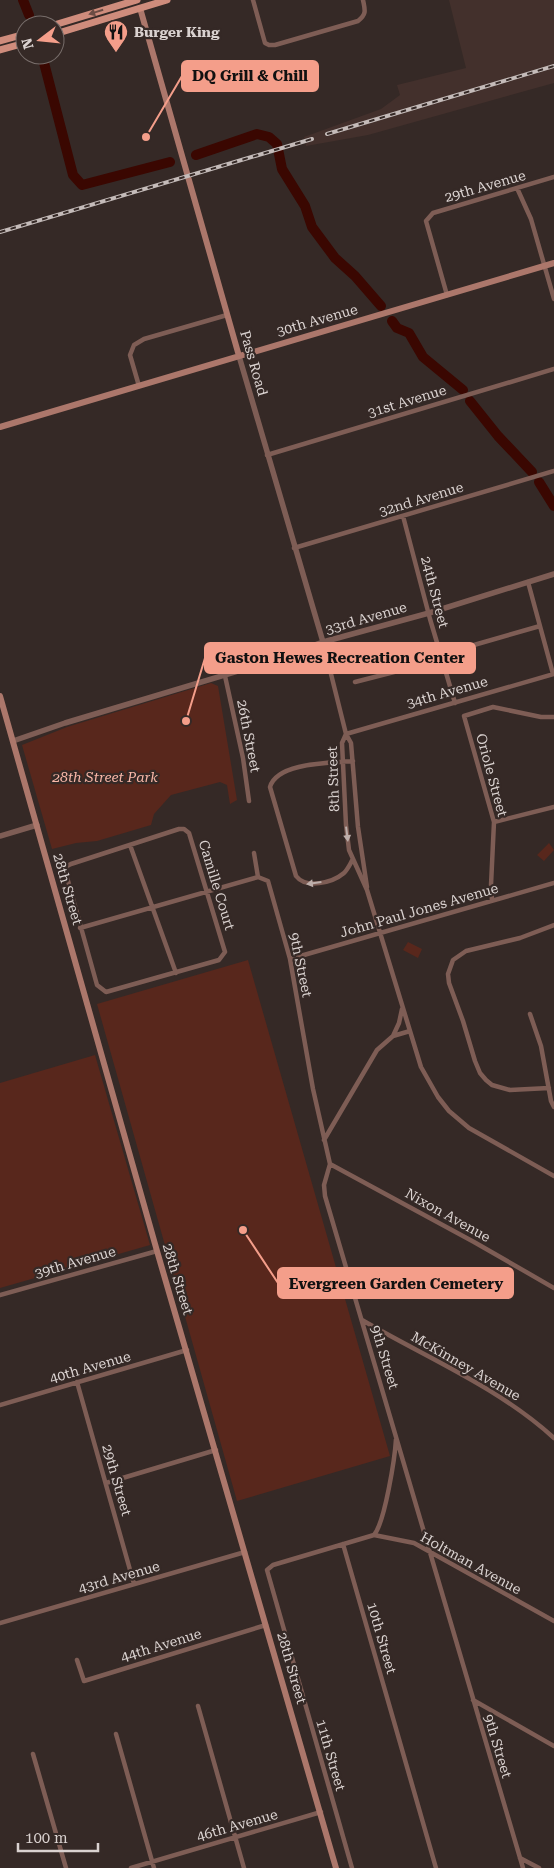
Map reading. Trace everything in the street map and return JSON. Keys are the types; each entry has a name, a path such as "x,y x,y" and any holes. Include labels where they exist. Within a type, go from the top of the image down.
{"main road":[{"name":"Pass Road","path":"137,0 239,356"},
{"path":"65,22 137,0"},
{"path":"65,31 167,0"},
{"path":"0,41 15,37"},
{"path":"0,50 15,46"},
{"name":"30th Avenue","path":"0,427 554,262"},
{"name":"28th Street","path":"0,696 157,1251 336,1868"}],"street":[{"path":"253,0 265,43 275,45 358,21 364,17 366,12 363,0"},
{"name":"29th Avenue","path":"447,295 426,221 433,213 554,177"},
{"path":"517,188 531,219 554,299"},
{"path":"139,386 130,355 134,345 144,339 227,314"},
{"name":"Pass Road","path":"239,356 323,642 346,734"},
{"name":"31st Avenue","path":"268,455 554,369"},
{"name":"32nd Avenue","path":"294,548 554,472"},
{"name":"24th Street","path":"403,516 455,703"},
{"name":"33rd Avenue","path":"13,741 65,723 225,676 323,642 429,613 554,574"},
{"path":"528,582 554,674"},
{"path":"354,682 442,659 467,647 540,626"},
{"name":"34th Avenue","path":"346,734 554,674"},
{"name":"26th Street","path":"225,676 243,758 249,801"},
{"name":"Oriole Street","path":"492,900 494,822 464,716 493,708 541,717 554,717"},
{"name":"8th Street","path":"346,734 351,743 358,827 367,890"},
{"name":"8th Street","path":"346,734 342,743 346,834 349,850 367,890 421,1067 429,1083 450,1111 469,1128 554,1176"},
{"path":"353,761 319,763 282,773 275,777 270,787 296,876 300,882 310,884 336,878 348,869 353,859"},
{"path":"494,822 554,807"},
{"path":"346,809 357,809"},
{"path":"0,836 37,826"},
{"name":"Camille Court","path":"179,829 184,829 189,833 225,952 219,960 106,992 96,985 65,870 67,866 130,845 179,829"},
{"path":"130,845 176,973"},
{"path":"80,928 258,878 254,853"},
{"name":"9th Street","path":"258,878 268,881 290,959 306,1056 330,1164 324,1185 325,1196 523,1868"},
{"name":"John Paul Jones Avenue","path":"290,959 554,883"},
{"path":"549,1088 510,1090 492,1085 486,1080 480,1073 475,1061 448,974 453,960 466,951 520,938 554,926"},
{"path":"324,1140 371,1058 393,1036 400,1023 402,1005"},
{"path":"530,1014 541,1046 554,1107"},
{"path":"393,1036 410,1032"},
{"name":"Nixon Avenue","path":"330,1164 554,1288"},
{"name":"39th Avenue","path":"0,1295 157,1251"},
{"name":"McKinney Avenue","path":"362,1320 500,1396 554,1438"},
{"name":"40th Avenue","path":"0,1405 187,1350"},
{"name":"29th Street","path":"77,1382 134,1584"},
{"path":"343,1544 374,1534 380,1524 395,1460 396,1435"},
{"path":"106,1483 216,1450"},
{"name":"Holtman Avenue","path":"374,1534 414,1543 554,1621"},
{"name":"11th Street","path":"343,1544 273,1564 267,1570 267,1575 352,1868"},
{"name":"10th Street","path":"343,1544 436,1868"},
{"name":"43rd Avenue","path":"0,1623 245,1552"},
{"name":"44th Avenue","path":"77,1660 84,1681 266,1625"},
{"path":"473,1700 554,1746"},
{"path":"198,1706 244,1868"},
{"path":"116,1734 154,1868"},
{"path":"33,1754 66,1868"},
{"name":"46th Avenue","path":"131,1868 320,1812"},
{"path":"520,1858 539,1868"}],"shaded area":[{"path":"449,0 554,0 554,83 368,135 306,146 304,137 381,109 400,95 397,85 466,68"}],"green space":[{"name":"28th Street Park","path":"211,683 218,686 237,800 230,804 227,785 220,782 171,795 154,814 151,825 97,841 76,843 52,849 22,745 67,727"},
{"path":"549,843 554,850 544,861 537,855"},
{"path":"408,942 422,949 418,958 403,950"},
{"path":"248,960 390,1456 237,1501 97,1004"},
{"path":"95,1055 150,1245 0,1288 0,1083"}],"waterway":[{"path":"23,0 29,15"},
{"path":"45,65 73,175 82,185 170,162"},
{"path":"196,155 257,134 269,137 277,144 282,169 305,206 312,227 335,258 355,276 381,306"},
{"path":"392,321 397,328 409,333 423,357 463,390"},
{"path":"470,401 498,436 532,472"},
{"path":"539,482 554,506"}],"railway":[{"path":"327,134 554,66"},
{"path":"0,232 312,139"}],"place":[{"name":"Burger King","path":"116,53"},
{"name":"DQ Grill & Chill","path":"146,137"},
{"name":"Gaston Hewes Recreation Center","path":"186,721"},
{"name":"Evergreen Garden Cemetery","path":"243,1230"}]}
